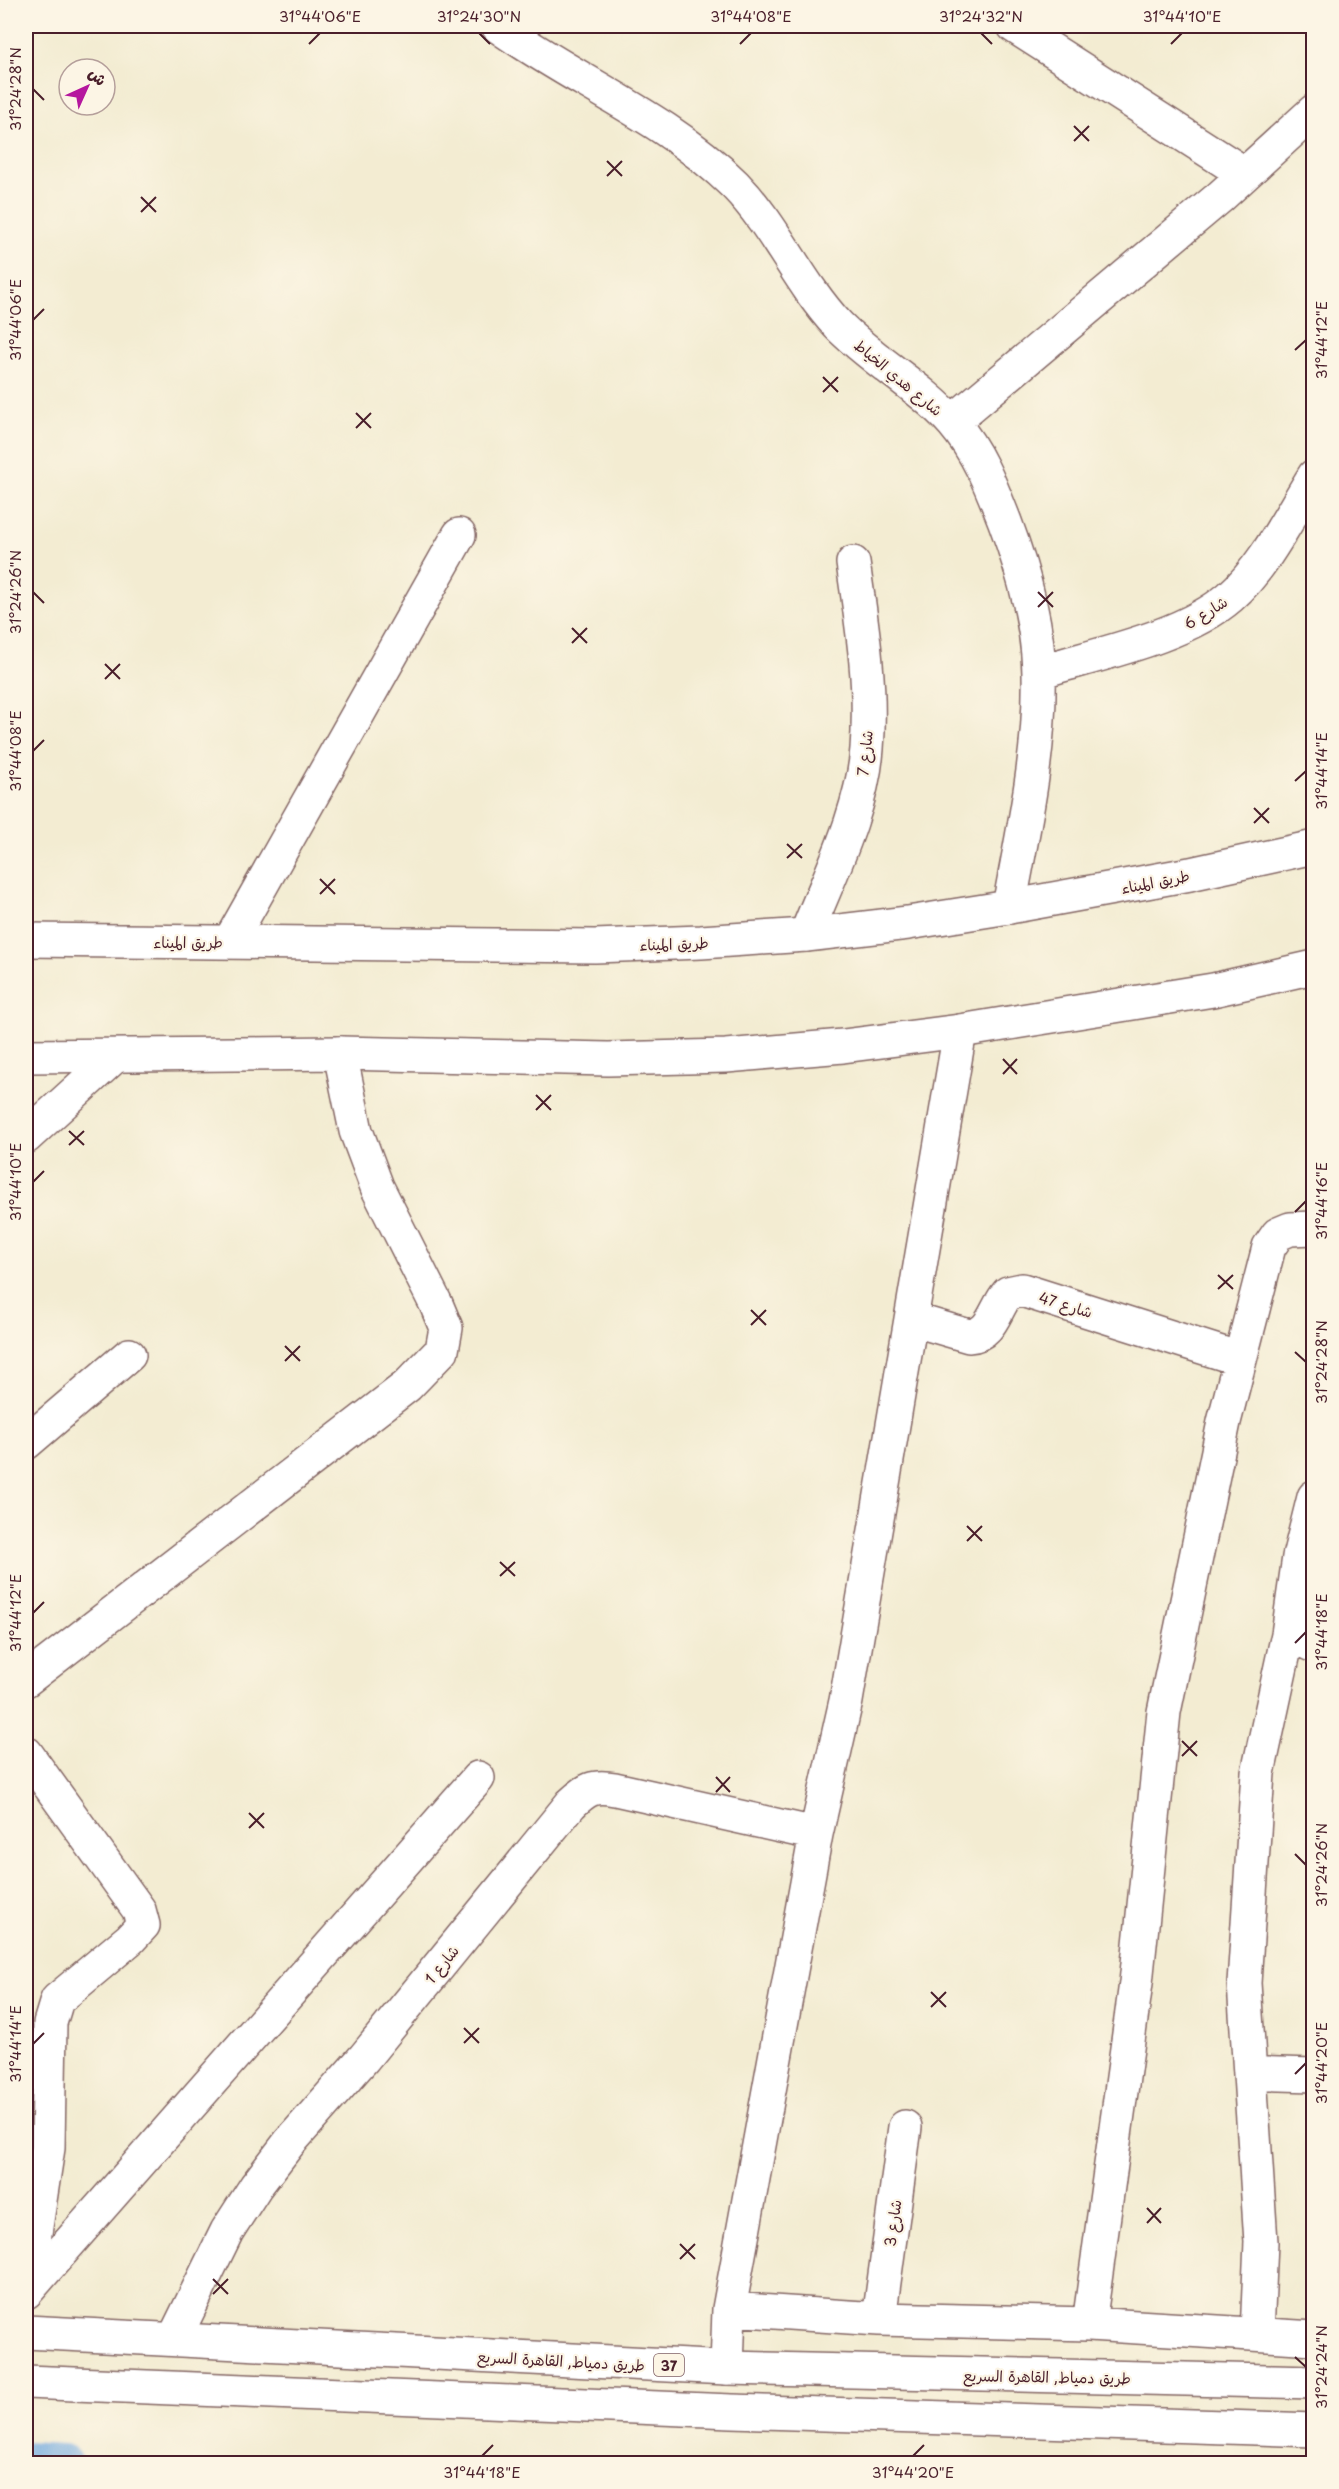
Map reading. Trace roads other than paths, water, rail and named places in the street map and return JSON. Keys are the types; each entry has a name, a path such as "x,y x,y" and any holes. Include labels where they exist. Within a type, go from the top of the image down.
{"main road":[{"name":"شارع هدي الخياط","path":"498,26 670,133 704,157 763,217 808,288 837,323 866,351 935,405 967,440 989,480 1020,562 1032,611 1039,672 1037,745 1009,907"},
{"path":"1014,26 1245,174"},
{"path":"952,422 1245,174 1314,111"},
{"name":"شارع 6","path":"1039,672 1179,629 1207,614 1231,596 1252,574 1309,492"},
{"path":"230,942 459,535"},
{"name":"شارع 7","path":"806,935 852,816 867,750 867,678 853,563"},
{"name":"طريق الميناء","path":"26,940 595,946 806,935 908,923 1009,907 1190,874 1314,847"},
{"path":"26,1056 340,1053 609,1059 726,1056 843,1046 960,1030 1213,990 1314,967"},
{"path":"727,2368 729,2309 816,1834 846,1701 960,1030"},
{"path":"26,1680 407,1386 442,1350 446,1328 377,1187 356,1131 340,1053"},
{"path":"26,1137 115,1056"},
{"path":"1089,2324 1136,1983 1164,1712 1224,1422 1269,1247 1278,1234 1290,1229 1314,1228"},
{"name":"شارع 47","path":"911,1319 976,1336 989,1325 1008,1293 1022,1290 1240,1359"},
{"path":"26,1443 129,1355"},
{"path":"1257,2334 1261,2242 1244,1983 1258,1773 1301,1640 1306,1559 1314,1497"},
{"path":"26,1753 139,1910 143,1925 130,1939 57,2000 50,2023 48,2148 26,2292"},
{"path":"26,2292 478,1778"},
{"name":"شارع 1","path":"174,2339 227,2231 256,2186 289,2142 364,2058 585,1791 600,1786 816,1834"},
{"path":"1250,2073 1314,2075"},
{"name":"شارع 3","path":"879,2319 905,2127"},
{"path":"729,2309 879,2319 1089,2324 1314,2338"},
{"name":"طريق دمياط, القاهرة السريع","path":"26,2332 727,2368 1314,2382"},
{"path":"26,2382 732,2411 1314,2430"}],"waterway":[{"path":"26,2462 63,2464"}]}
